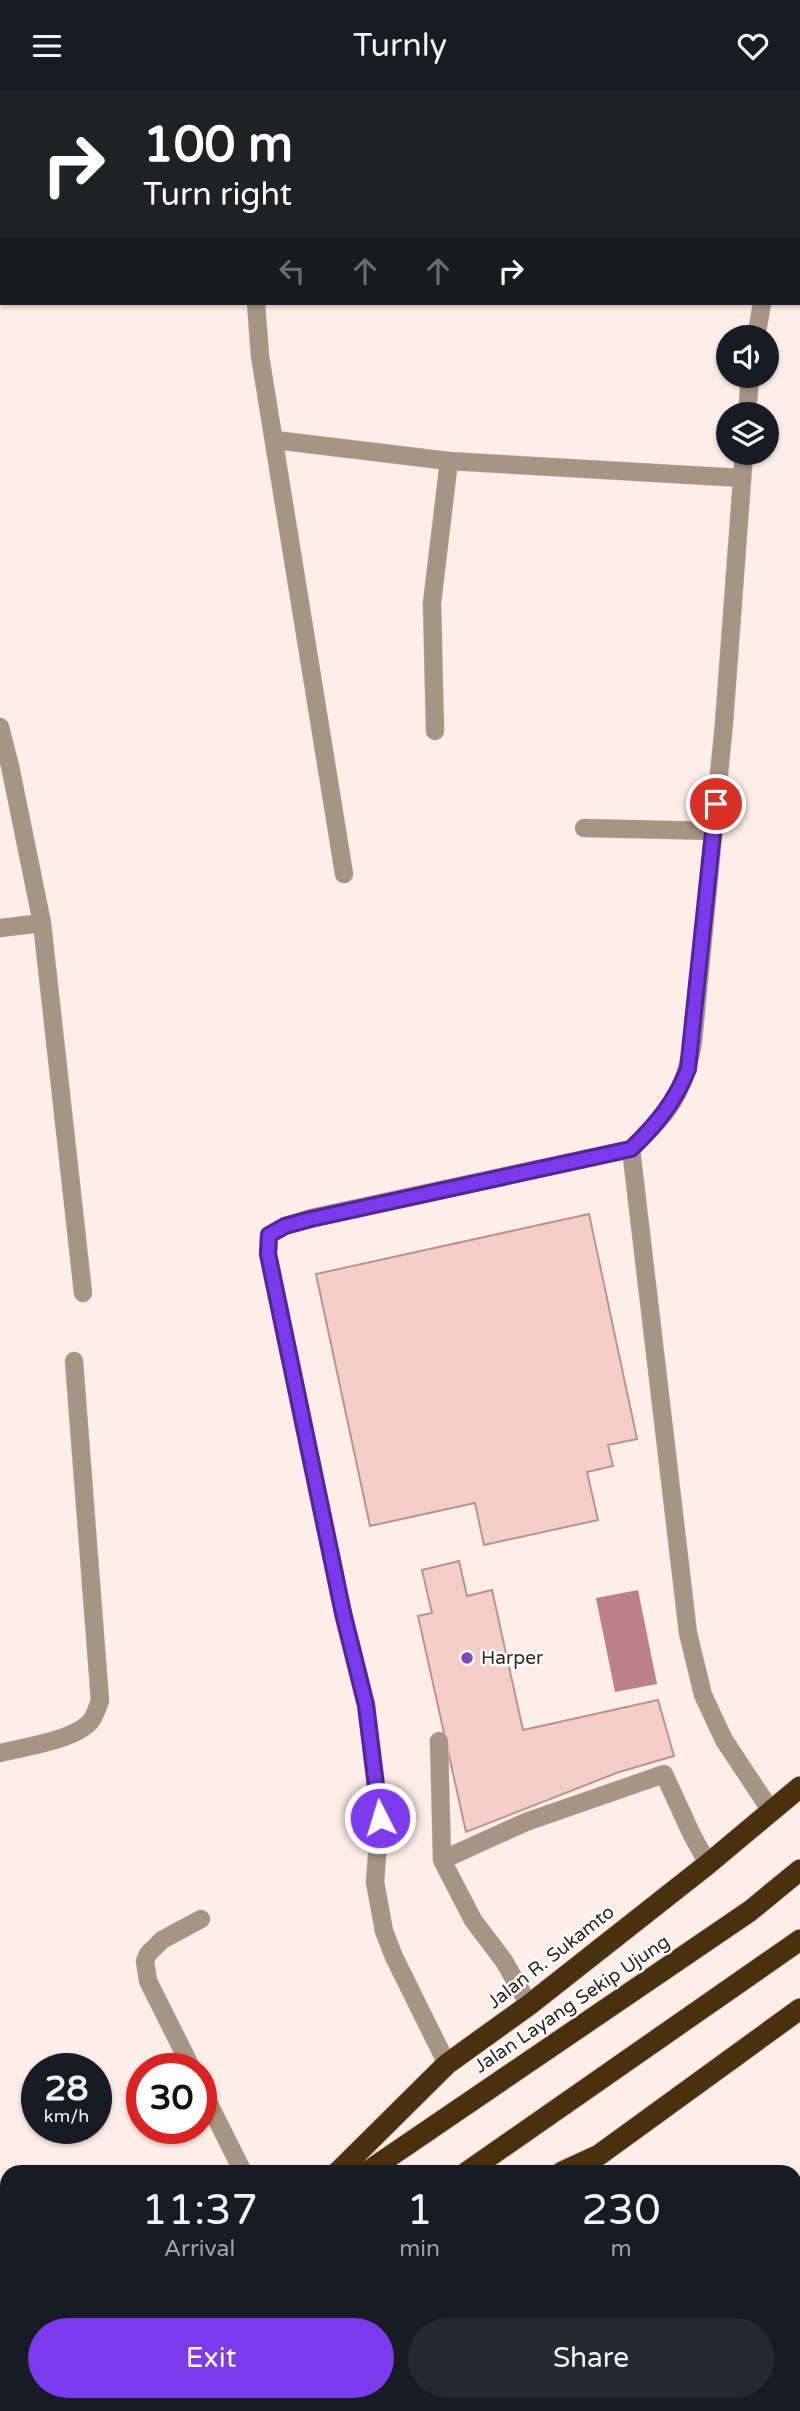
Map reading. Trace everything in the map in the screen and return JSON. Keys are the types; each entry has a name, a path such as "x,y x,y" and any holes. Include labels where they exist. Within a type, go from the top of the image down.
{"highway":[{"name":"Jalan R. Sukamto","path":"345,2165 447,2064 529,2004 708,1864 800,1787"},
{"name":"Jalan Layang Sekip Ujung","path":"377,2165 750,1911 800,1870"},
{"path":"477,2165 800,1940"},
{"path":"577,2165 599,2155 800,2009"}],"street":[{"path":"256,305 260,356 344,874"},
{"path":"758,325 762,305"},
{"path":"275,440 449,461 742,478"},
{"path":"435,730 432,603 449,461"},
{"path":"447,2064 394,1957 380,1909 375,1882 380,1818 366,1705 343,1613 268,1254 269,1235 285,1226 311,1219 631,1149 668,1109 679,1092 688,1069 714,831 743,465"},
{"path":"0,727 42,923 83,1293"},
{"path":"584,828 714,831"},
{"path":"0,928 42,923"},
{"path":"631,1149 688,1633 703,1695 724,1740 771,1811"},
{"path":"0,1753 79,1730 90,1722 100,1701 74,1361"},
{"path":"439,1741 442,1860 473,1920 504,1961 529,2004"},
{"path":"442,1860 526,1822 664,1774 708,1864"},
{"path":"184,2053 148,1980 145,1961 162,1940 201,1919"},
{"path":"217,2120 240,2165"}],"shaded area":[{"path":"638,1590 657,1684 615,1692 596,1598"}],"building":[{"path":"589,1214 637,1439 608,1445 613,1466 587,1472 598,1520 484,1545 475,1503 370,1526 316,1274"},
{"name":"Harper","path":"459,1561 467,1596 492,1590 523,1730 658,1700 674,1756 619,1772 466,1832 418,1616 432,1613 422,1570"}],"place":[{"name":"Harper","path":"467,1658"}],"route":[{"path":"380,1818 366,1705 343,1613 268,1254 269,1235 285,1226 311,1219 631,1149 655,1126 679,1092 688,1069 693,1042 716,804"}]}
